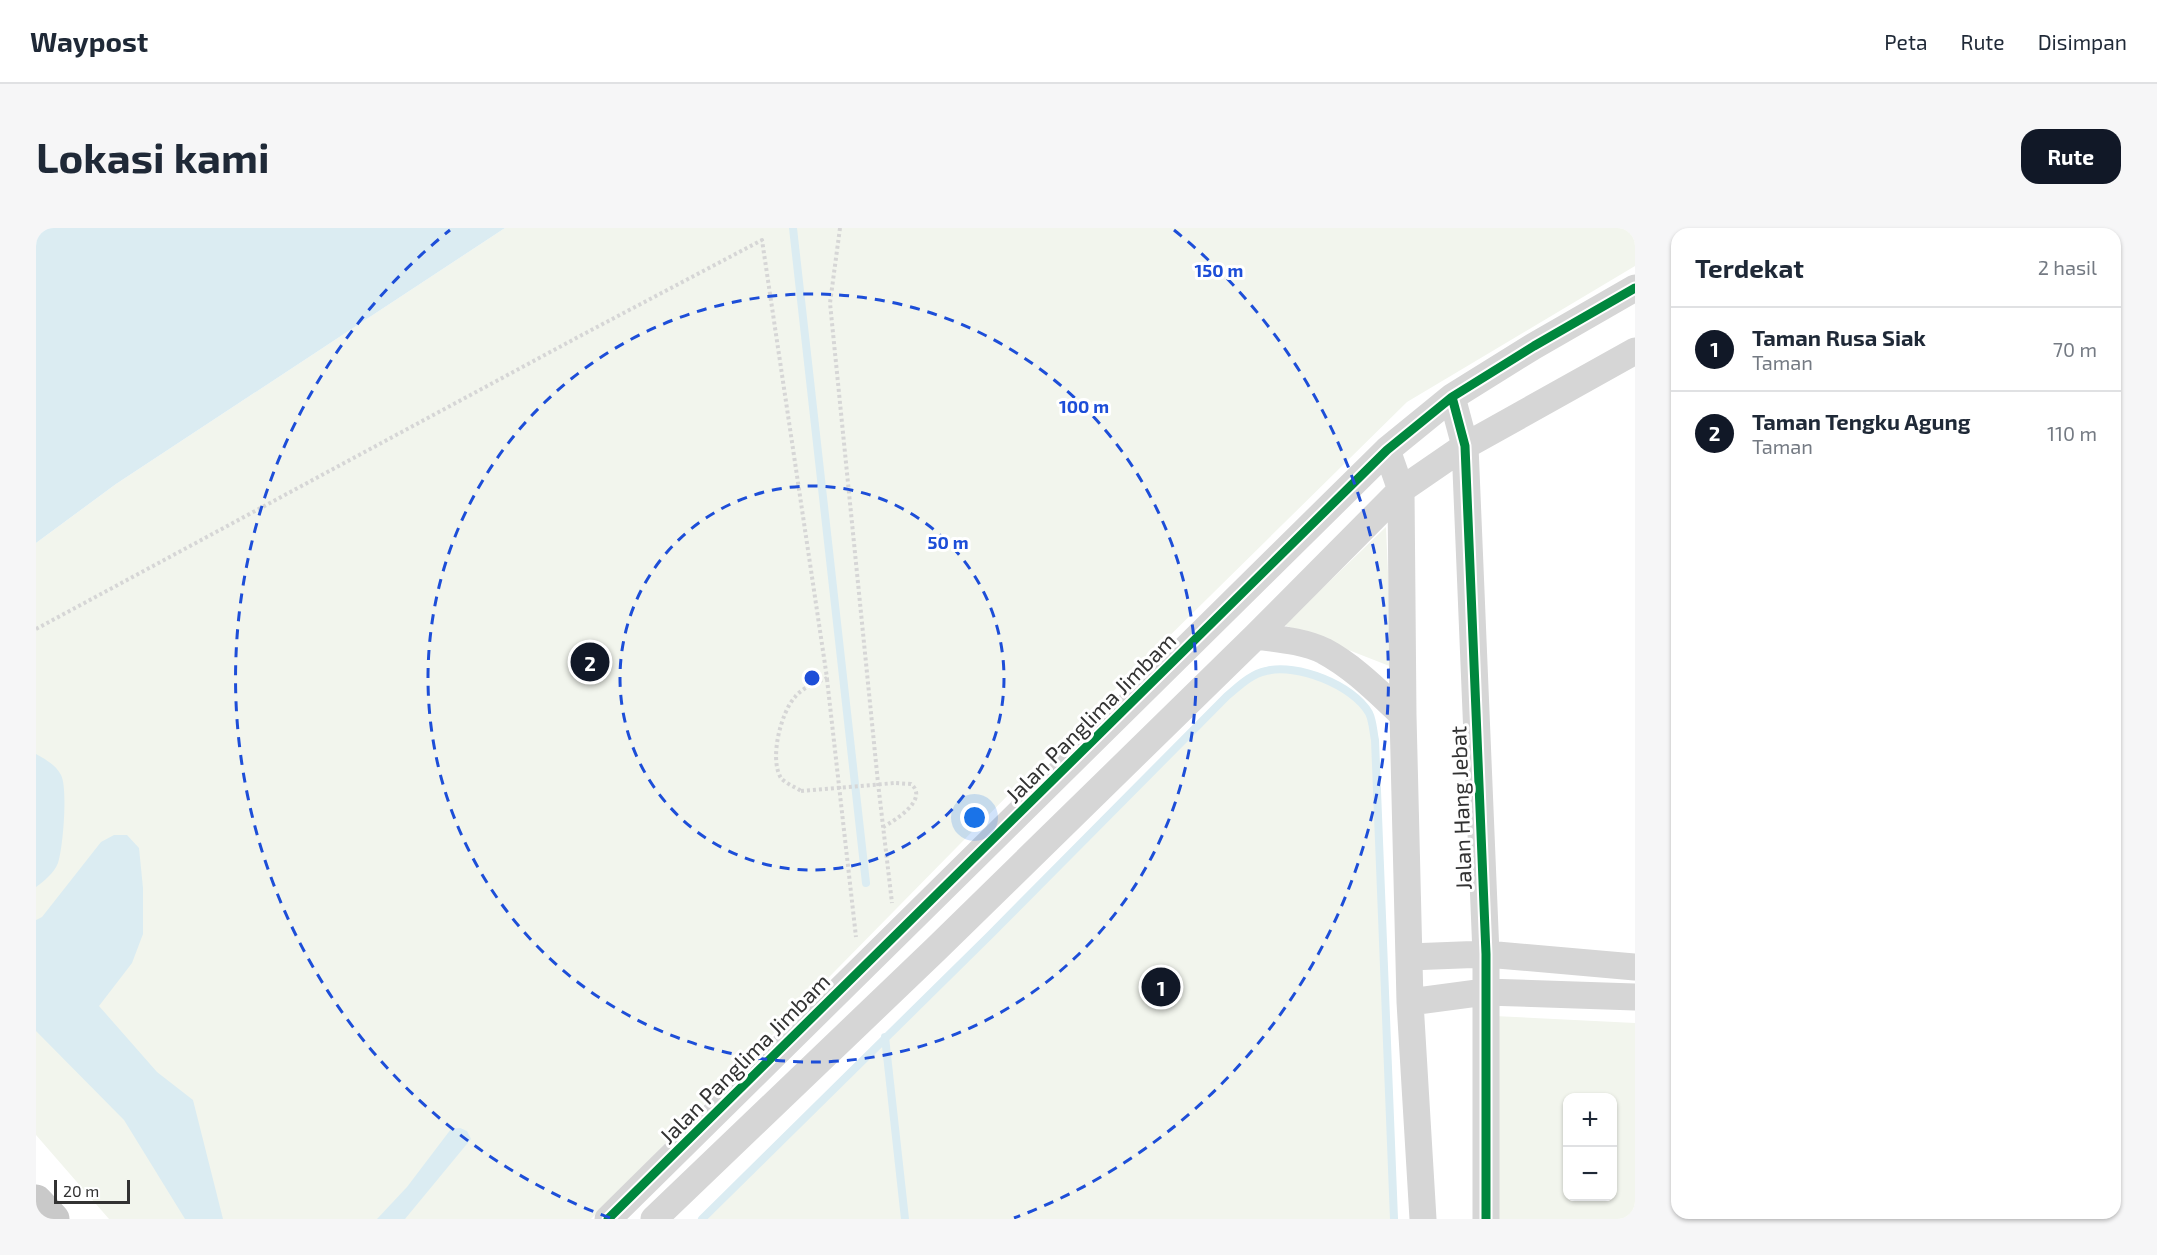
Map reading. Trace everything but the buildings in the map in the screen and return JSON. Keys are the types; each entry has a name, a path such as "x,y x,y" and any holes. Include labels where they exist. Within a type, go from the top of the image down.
{"main road":[{"path":"36,1201 52,1219"}],"street":[{"name":"Jalan Panglima Jimbam","path":"608,1219 1388,450 1452,397 1534,346 1635,288"},
{"path":"654,1219 936,949 1256,636 1401,490 1465,446 1635,351"},
{"name":"Jalan Hang Jebat","path":"1452,397 1465,446 1486,954 1486,1219"},
{"path":"1388,450 1401,490 1403,715 1410,1002 1423,1219"},
{"path":"1256,636 1290,641 1322,650 1360,675 1403,715"},
{"path":"1409,957 1486,954 1635,967"},
{"path":"1410,1002 1485,992 1635,997"}],"path":[{"path":"840,228 830,303 883,827 893,904 885,912"},
{"path":"36,629 762,240 827,678 856,940 863,933"},
{"path":"827,678 805,688 794,697 777,737 778,768 782,778 801,791 895,783 911,784 917,791 917,796 904,813 883,827"}],"shaded area":[{"path":"36,228 505,228 116,484 36,543"},
{"path":"505,228 1633,228 1635,266 1407,402 1023,780 591,1219 109,1219 36,1135 36,543 116,484"},
{"path":"1386,527 1392,667 1284,625"},
{"path":"1292,670 1326,680 1348,691 1365,707 1373,726 1394,1219 702,1219 989,936 1227,696 1243,683 1264,673"},
{"path":"36,754 59,771 63,782 64,805 58,863 36,887"},
{"path":"114,835 127,835 139,848 143,888 143,934 132,963 99,1006 157,1072 193,1100 223,1219 185,1219 124,1120 36,1031 36,920 42,917 101,842"},
{"path":"1494,1016 1635,1023 1635,1219 1497,1219"},
{"path":"460,1128 467,1131 471,1139 405,1219 377,1219 407,1187 451,1129"}],"waterway":[{"path":"793,228 866,883"},
{"path":"702,1219 989,936 1227,696 1255,675 1279,669 1308,673 1338,685 1361,703 1369,713 1372,723 1375,740 1394,1219"},
{"path":"885,1037 905,1219"}],"cycle path":[{"path":"608,1219 1387,450 1452,397 1534,346 1635,288"},
{"path":"1452,397 1465,446 1486,954 1486,1219"}],"place":[{"name":"Taman Tengku Agung","path":"590,662"},
{"name":"Taman Rusa Siak","path":"1161,987"}]}
